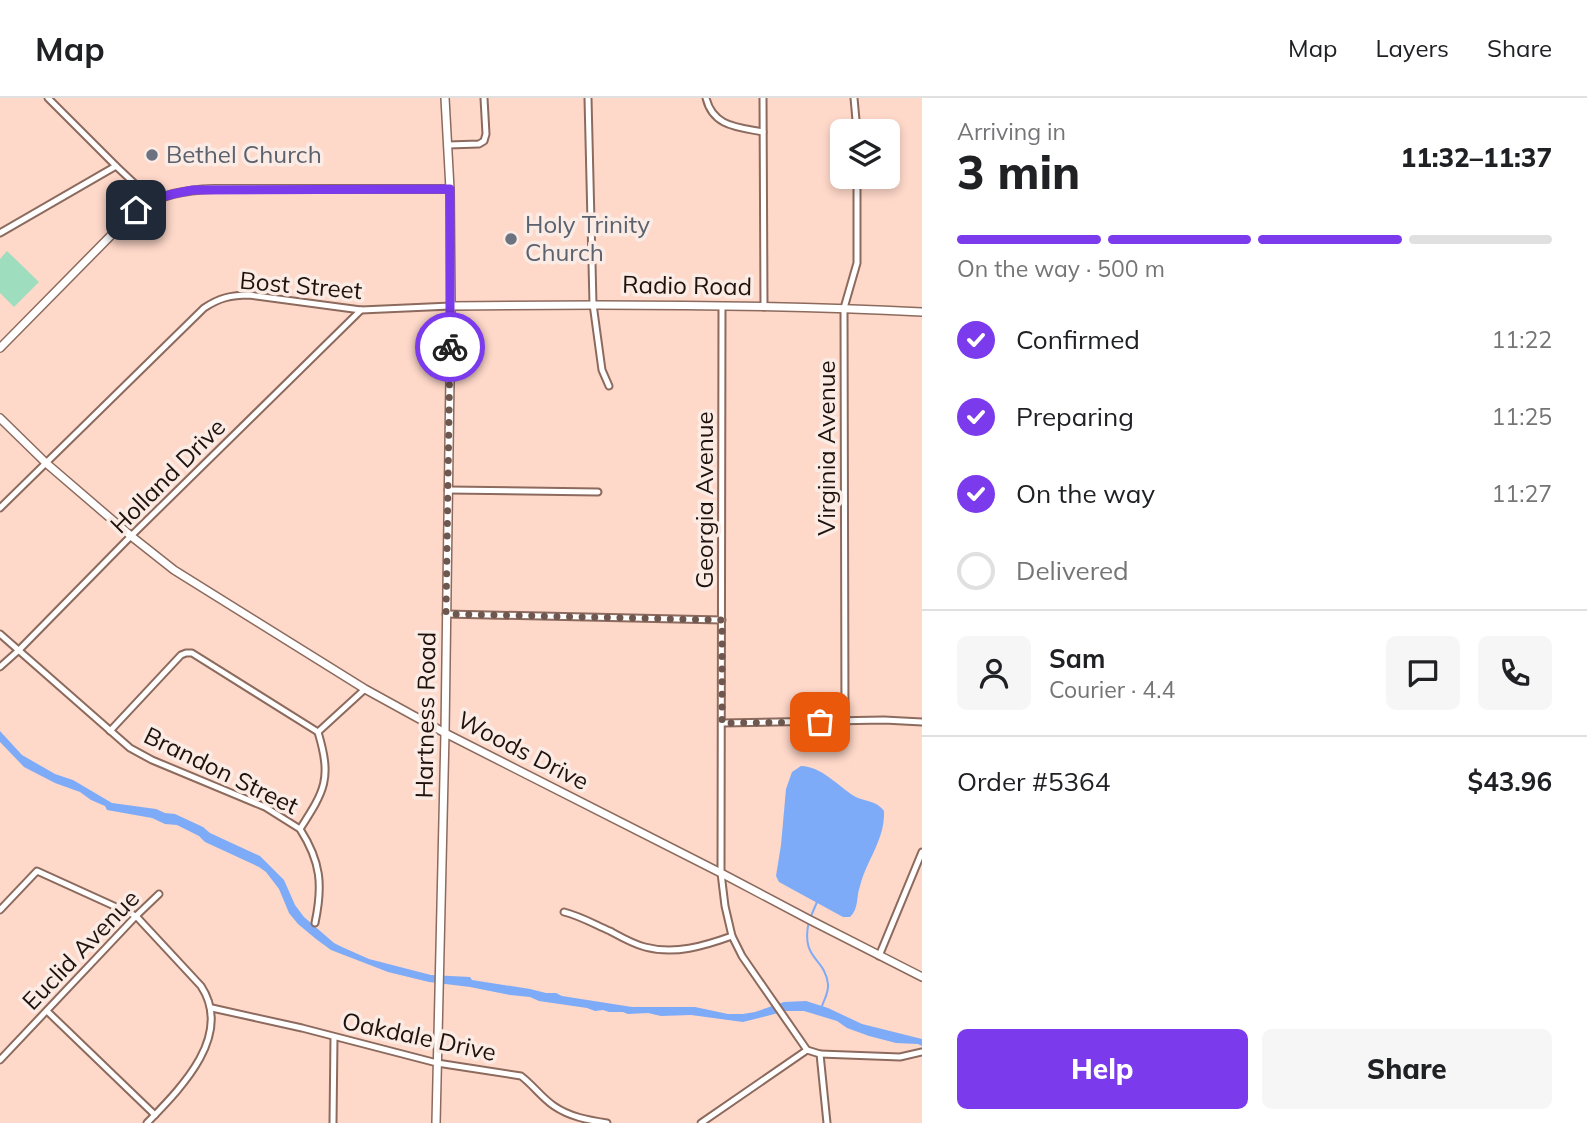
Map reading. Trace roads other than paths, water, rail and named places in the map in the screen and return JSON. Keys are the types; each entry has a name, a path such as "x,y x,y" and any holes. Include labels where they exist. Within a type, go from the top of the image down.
{"street":[{"path":"48,98 152,200"},
{"name":"Hartness Road","path":"436,1123 451,306 446,98"},
{"path":"448,145 479,144 484,141 484,98"},
{"path":"588,98 593,304 602,370 609,386"},
{"path":"706,98 708,108 717,119 729,125 763,132"},
{"path":"763,98 764,307"},
{"path":"854,98 856,119"},
{"path":"0,233 116,166"},
{"path":"0,348 136,210 152,200 204,190 450,189"},
{"name":"Virginia Avenue","path":"845,722 844,308 857,263 857,189"},
{"name":"Bost Street","path":"0,508 204,308 217,299 249,295 361,310 451,306"},
{"name":"Radio Road","path":"451,306 593,304 844,308 922,312"},
{"name":"Georgia Avenue","path":"722,306 724,906 741,956 807,1049"},
{"name":"Holland Drive","path":"0,667 361,310"},
{"name":"Woods Drive","path":"0,418 46,463 174,570 365,689 445,733 922,977"},
{"path":"448,490 598,492"},
{"path":"446,614 722,620"},
{"name":"Brandon Street","path":"0,634 130,748 152,760 265,807 300,829"},
{"path":"110,731 181,655 192,653 318,732 325,753 326,770 319,798 300,829 312,848 318,868 320,890 315,923"},
{"path":"318,732 365,689"},
{"path":"722,723 884,720 922,722"},
{"path":"880,956 922,852"},
{"path":"0,910 37,871 136,916 208,996 212,1008 211,1029 205,1050 170,1100 147,1123"},
{"name":"Euclid Avenue","path":"0,1060 159,894"},
{"path":"564,912 646,948 684,950 732,936"},
{"name":"Oakdale Drive","path":"212,1008 438,1063 521,1076 561,1111 607,1123"},
{"path":"47,1011 155,1115"},
{"path":"333,1123 334,1037"},
{"path":"701,1123 807,1049 820,1054 900,1057 922,1052"},
{"path":"820,1054 827,1123"}],"water":[{"path":"0,731 22,755 112,803 175,814 260,856 284,880 295,905 304,917 334,943 369,959 431,975 470,977 472,980 632,1007 695,1007 728,1014 743,1014 784,1002 806,1001 862,1024 922,1039 922,1046 869,1036 837,1021 804,1011 786,1011 743,1022 691,1015 661,1016 595,1011 530,997 429,982 388,972 331,950 316,939 289,913 279,889 259,867 205,842 177,825 107,810 105,806 80,792 24,767 0,742"},
{"path":"801,766 815,769 854,796 874,803 884,811 882,831 863,876 855,910 850,917 843,917 779,882 776,876 786,789 792,772"}],"waterway":[{"path":"811,916 817,902"},
{"path":"809,921 807,934 810,951 826,975 828,984 822,1006"}],"place":[{"name":"Bethel Church","path":"152,155"},
{"name":"Holy Trinity Church","path":"511,239"}]}
